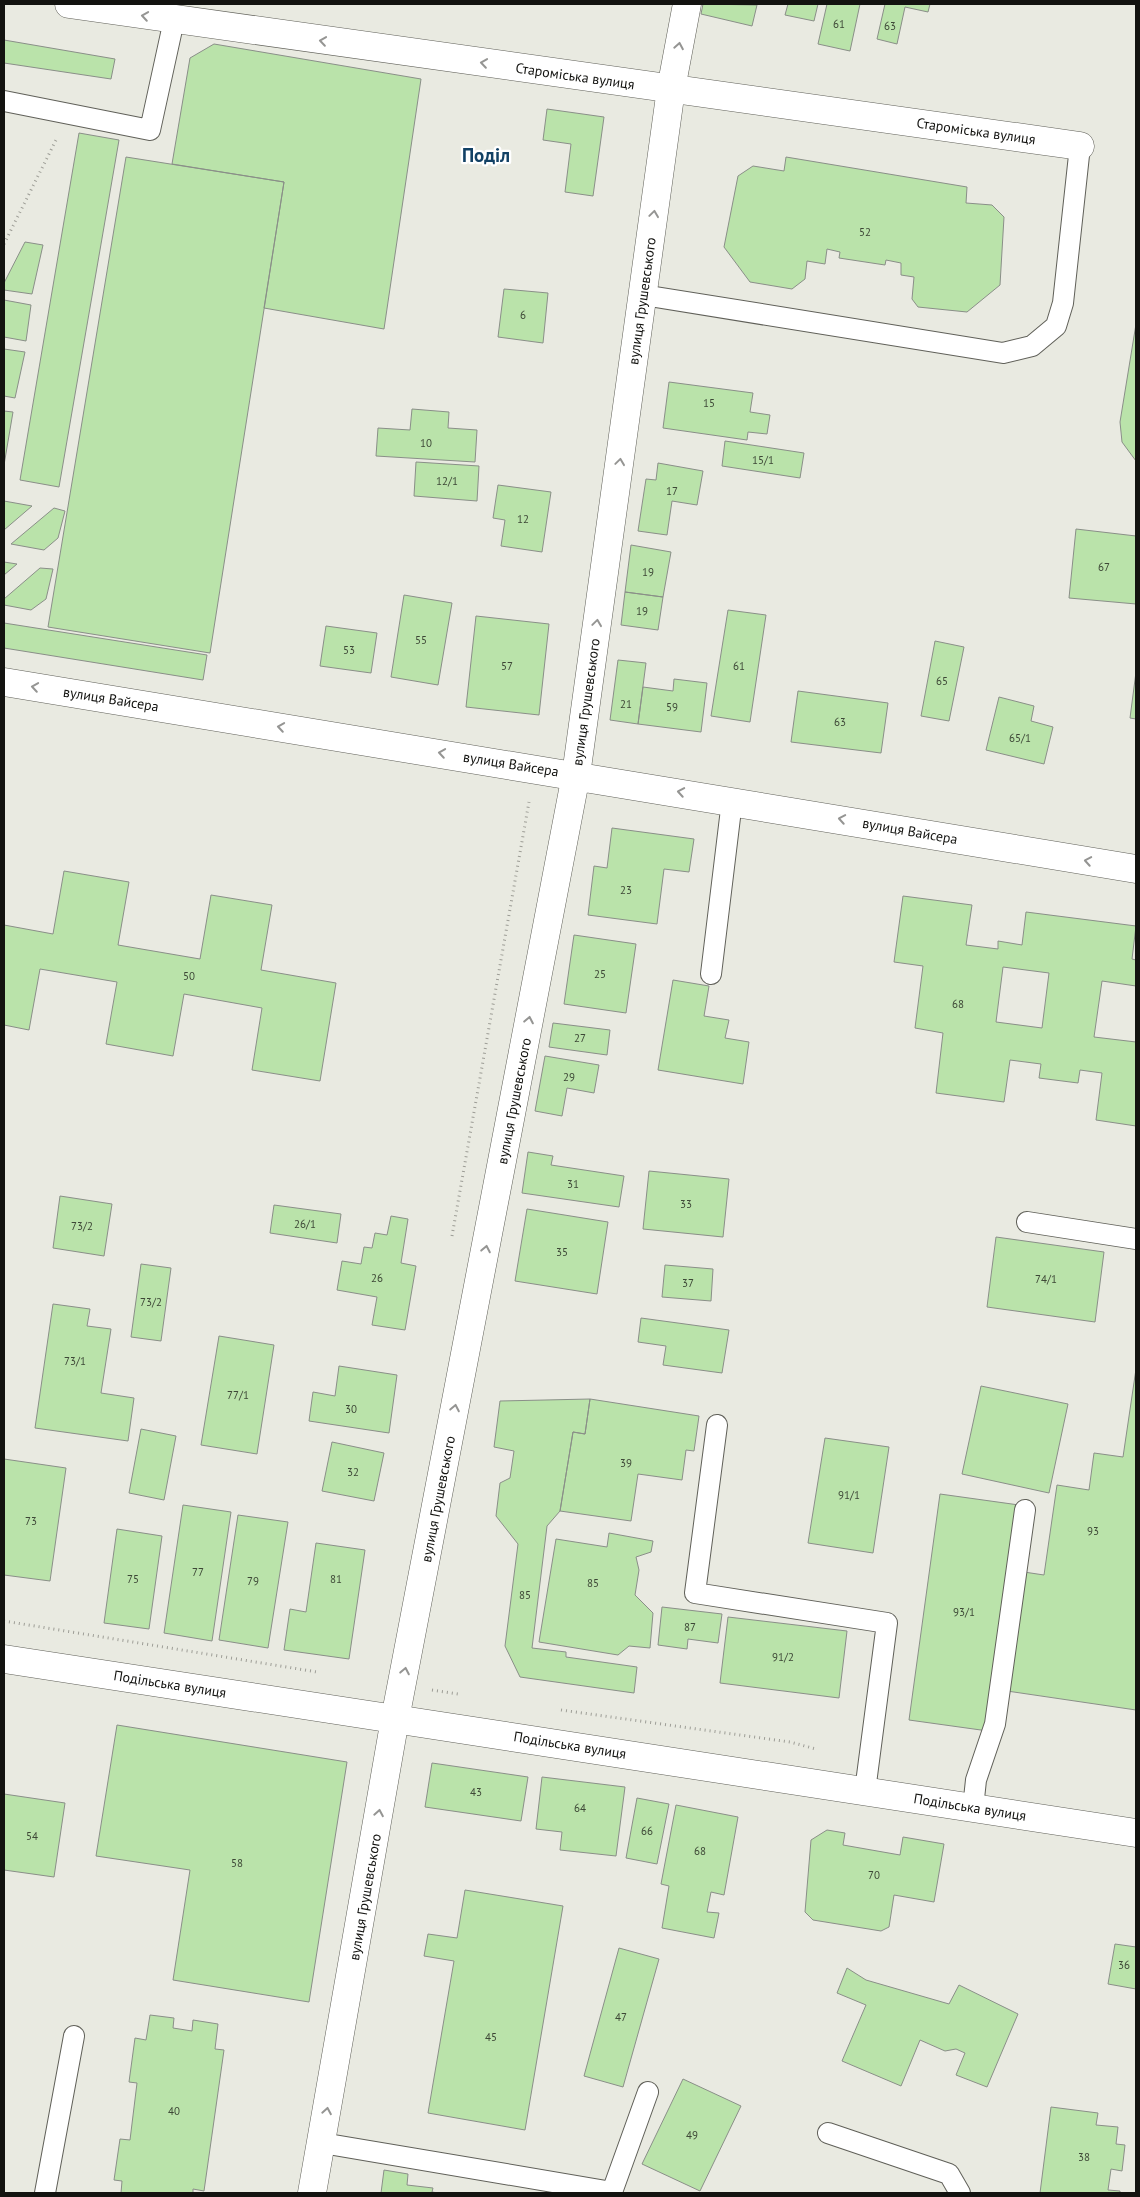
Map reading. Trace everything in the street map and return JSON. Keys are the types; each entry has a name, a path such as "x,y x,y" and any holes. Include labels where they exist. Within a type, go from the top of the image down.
{"street":[{"name":"Староміська вулиця","path":"70,4 1080,146"},
{"name":"вулиця Грушевського","path":"312,2193 396,1719 576,775 671,89 687,4"},
{"name":"вулиця Вайсера","path":"4,682 1136,869"},
{"name":"Подільська вулиця","path":"4,1659 1136,1833"}],"lane":[{"path":"4,100 150,130 174,20"},
{"path":"643,295 1003,353 1032,346 1056,326 1064,303 1080,146"},
{"path":"711,974 732,801"},
{"path":"1027,1222 1136,1239"},
{"path":"717,1425 695,1593 887,1623 865,1791"},
{"path":"973,1808 976,1780 995,1724 1025,1510"},
{"path":"45,2193 74,2036"},
{"path":"322,2143 612,2192 648,2092"},
{"path":"828,2133 949,2174 960,2193"}],"path":[{"path":"4,244 69,113"},
{"path":"4,1621 325,1674"}],"building":[{"path":"703,4 757,5 752,26 701,14"},
{"path":"788,4 818,4 814,21 785,15"},
{"path":"827,4 860,4 850,51 818,44"},
{"path":"885,4 930,4 928,12 905,7 897,44 877,39"},
{"path":"4,40 115,59 111,79 4,63"},
{"path":"214,44 421,79 384,329 264,308 284,182 172,164 190,58"},
{"path":"547,109 604,117 593,196 565,192 571,144 543,140"},
{"path":"79,133 119,140 59,487 20,480"},
{"path":"126,157 284,182 210,653 48,627"},
{"path":"786,157 967,187 966,203 992,205 1004,217 1000,285 967,312 918,307 912,299 914,277 901,275 901,263 886,260 885,265 839,258 840,252 827,249 825,264 807,261 805,279 792,289 750,282 724,247 738,176 753,166 784,171"},
{"path":"25,242 43,245 32,294 4,290 4,283"},
{"path":"504,289 548,293 543,343 498,337"},
{"path":"4,300 31,305 26,341 4,337"},
{"path":"1136,324 1136,461 1122,442 1120,422"},
{"path":"4,349 25,352 15,398 4,396"},
{"path":"669,382 753,393 750,412 770,415 767,434 748,432 747,440 663,428"},
{"path":"412,409 449,412 448,428 477,430 475,462 376,456 378,428 410,430"},
{"path":"4,411 13,412 4,465"},
{"path":"725,441 804,453 800,478 722,466"},
{"path":"416,462 479,466 477,501 414,496"},
{"path":"658,463 703,471 697,505 672,501 667,535 638,531 646,479 656,480"},
{"path":"498,485 551,492 542,552 501,546 505,520 493,518"},
{"path":"4,501 32,506 4,530"},
{"path":"54,508 65,511 58,538 44,550 11,544"},
{"path":"1076,529 1136,536 1136,604 1069,598"},
{"path":"631,545 671,552 663,597 625,592"},
{"path":"4,562 17,564 4,575"},
{"path":"40,568 53,569 46,599 31,610 4,605 4,599"},
{"path":"625,592 663,597 658,630 621,625"},
{"path":"404,595 452,603 438,685 391,677"},
{"path":"728,610 766,615 750,722 711,716"},
{"path":"476,616 549,624 539,715 466,707"},
{"path":"4,623 207,655 203,680 4,648"},
{"path":"326,626 377,633 371,673 320,666"},
{"path":"935,641 964,647 949,721 921,716"},
{"path":"618,660 646,663 638,724 610,720"},
{"path":"1136,672 1136,719 1130,718"},
{"path":"674,679 707,683 701,732 638,724 643,687 673,691"},
{"path":"798,691 888,703 881,753 791,742"},
{"path":"999,697 1034,706 1031,721 1053,727 1044,764 986,750"},
{"path":"612,828 694,839 689,872 664,869 657,924 588,915 594,866 607,868"},
{"path":"64,871 129,882 118,945 200,959 211,895 272,905 261,970 336,983 320,1081 252,1070 262,1008 184,994 173,1056 106,1044 117,982 40,969 29,1030 4,1025 4,925 53,934"},
{"path":"903,896 972,905 966,945 998,949 998,941 1022,945 1026,912 1136,926 1132,959 1136,960 1136,986 1102,981 1094,1037 1136,1042 1136,1126 1096,1120 1102,1073 1080,1070 1078,1083 1039,1078 1041,1064 1010,1060 1004,1102 936,1093 943,1033 915,1028 923,966 894,962","holes":["1003,967 1049,973 1042,1028 996,1022"]},
{"path":"574,935 636,944 626,1013 564,1004"},
{"path":"673,980 709,986 704,1016 729,1020 725,1038 749,1042 743,1084 658,1070"},
{"path":"553,1023 610,1030 607,1055 549,1047"},
{"path":"545,1056 599,1065 594,1093 567,1088 562,1116 535,1111"},
{"path":"528,1152 553,1156 551,1165 624,1176 619,1207 522,1193"},
{"path":"649,1171 729,1179 723,1237 643,1229"},
{"path":"60,1196 112,1204 104,1256 53,1248"},
{"path":"274,1205 341,1214 337,1243 270,1233"},
{"path":"527,1209 608,1222 597,1294 515,1281"},
{"path":"391,1216 408,1219 401,1263 416,1266 405,1330 372,1325 377,1297 337,1290 342,1261 361,1264 364,1247 372,1248 375,1233 387,1235"},
{"path":"996,1237 1104,1252 1095,1322 987,1307"},
{"path":"141,1264 171,1268 161,1341 131,1337"},
{"path":"665,1265 713,1269 711,1301 662,1297"},
{"path":"53,1304 90,1309 87,1326 111,1329 101,1393 134,1398 128,1441 35,1428"},
{"path":"641,1318 729,1330 722,1373 663,1365 666,1346 638,1342"},
{"path":"219,1336 274,1345 257,1454 201,1445"},
{"path":"339,1366 397,1375 389,1433 309,1421 313,1392 335,1396"},
{"path":"1136,1369 1136,1710 1007,1691 1024,1572 1044,1575 1057,1485 1089,1490 1094,1453 1123,1457"},
{"path":"981,1386 1068,1404 1049,1493 962,1474"},
{"path":"590,1399 699,1416 694,1451 686,1450 682,1480 638,1474 631,1521 560,1511 573,1432 585,1434"},
{"path":"590,1399 585,1434 573,1432 560,1511 547,1526 532,1648 566,1652 566,1657 637,1667 634,1693 520,1677 505,1646 518,1544 496,1516 500,1483 510,1478 514,1451 494,1447 500,1401"},
{"path":"141,1429 176,1436 164,1500 129,1493"},
{"path":"825,1438 889,1447 873,1553 808,1543"},
{"path":"332,1442 384,1453 374,1501 322,1491"},
{"path":"4,1459 66,1468 50,1581 4,1575"},
{"path":"940,1494 1019,1505 988,1731 909,1720"},
{"path":"183,1505 231,1512 212,1641 164,1633"},
{"path":"238,1515 288,1522 268,1648 219,1640"},
{"path":"117,1529 162,1536 149,1629 104,1623"},
{"path":"609,1533 653,1541 651,1552 636,1557 639,1570 635,1595 653,1613 650,1648 629,1646 618,1655 539,1642 556,1539 607,1547"},
{"path":"316,1543 365,1550 349,1659 284,1650 290,1609 306,1612"},
{"path":"662,1607 722,1614 718,1643 688,1639 687,1649 658,1645"},
{"path":"728,1617 847,1631 839,1698 720,1683"},
{"path":"117,1725 347,1762 309,2002 173,1980 190,1870 96,1856"},
{"path":"432,1763 528,1777 521,1821 425,1807"},
{"path":"542,1777 625,1787 616,1856 560,1850 562,1832 536,1829"},
{"path":"4,1794 65,1803 54,1877 4,1870"},
{"path":"637,1798 669,1804 657,1864 626,1858"},
{"path":"676,1805 738,1817 724,1895 711,1892 707,1912 719,1913 714,1938 662,1928 669,1886 661,1884"},
{"path":"827,1830 845,1833 843,1845 900,1855 903,1837 944,1844 934,1902 894,1895 889,1927 881,1931 813,1920 805,1912 811,1840"},
{"path":"465,1890 563,1906 525,2130 428,2113 454,1961 424,1956 428,1934 457,1938"},
{"path":"1115,1944 1136,1947 1136,1989 1108,1984"},
{"path":"619,1948 659,1959 623,2087 584,2076"},
{"path":"847,1968 866,1980 949,2004 959,1985 1018,2014 987,2087 956,2075 965,2053 956,2049 945,2051 920,2040 901,2086 842,2061 866,2005 837,1993"},
{"path":"150,2015 174,2018 173,2028 192,2031 193,2020 218,2024 215,2049 224,2050 204,2191 193,2189 193,2193 121,2193 122,2181 114,2180 120,2139 130,2140 137,2083 129,2082 135,2038 146,2040"},
{"path":"683,2079 741,2106 700,2191 642,2164"},
{"path":"1051,2107 1098,2113 1096,2125 1118,2127 1116,2144 1125,2145 1122,2171 1111,2169 1108,2190 1120,2191 1120,2193 1040,2193"},
{"path":"384,2170 408,2174 407,2185 433,2188 432,2192 438,2193 381,2193"}],"district":[{"name":"Поділ","path":"486,155"}]}
